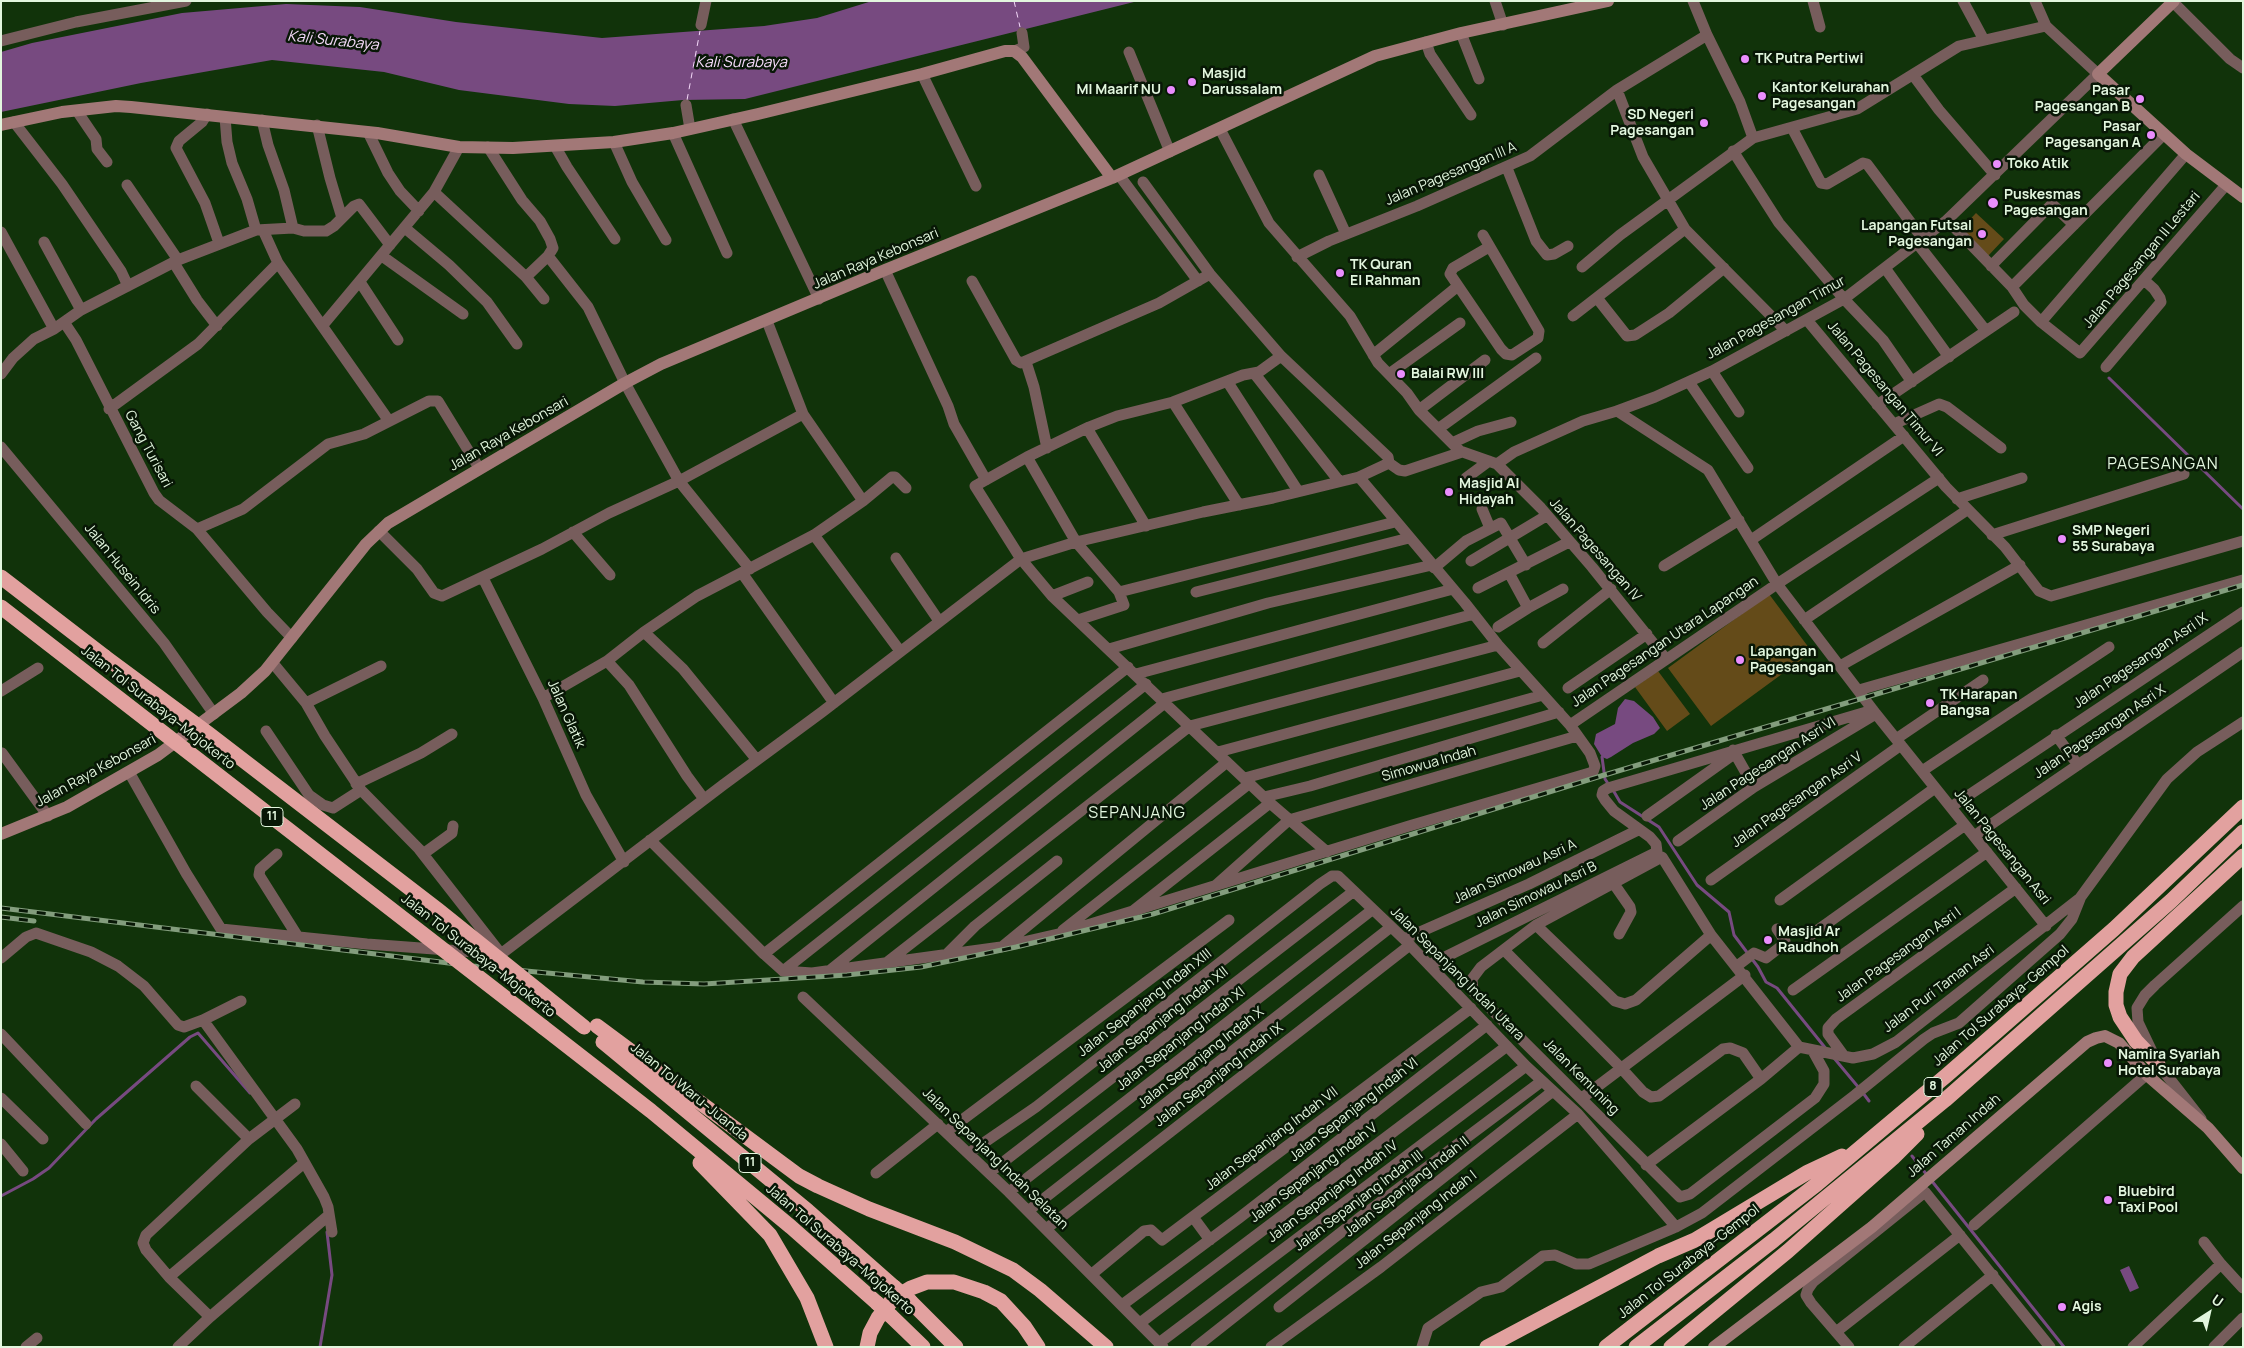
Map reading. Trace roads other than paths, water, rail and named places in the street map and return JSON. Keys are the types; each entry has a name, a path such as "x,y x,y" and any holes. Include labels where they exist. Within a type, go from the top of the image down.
{"highway":[{"name":"Jalan Tol Surabaya–Mojokerto","path":"1,577 438,910"},
{"name":"Jalan Tol Surabaya–Mojokerto","path":"1,607 651,1111 791,1227 877,1303 923,1347"},
{"name":"Jalan Tol Surabaya–Gempol","path":"1606,1347 1794,1202 1857,1150 2114,929 2243,807"},
{"name":"8","path":"1636,1347 1781,1234 1945,1100 2171,901 2243,832"},
{"path":"2158,1064 2136,1041 2120,1017 2116,998 2120,974 2133,957 2243,856"},
{"name":"Jalan Tol Waru–Juanda","path":"438,910 591,1027 808,1211 910,1301 956,1347"},
{"path":"591,1027 806,1179 869,1209 987,1256 1013,1270 1040,1290 1106,1347"},
{"path":"1671,1347 1788,1251 1893,1158 1945,1100"},
{"path":"651,1111 770,1235 807,1298 826,1346"},
{"path":"1487,1347 1658,1256 1695,1240 1808,1172 1857,1150"},
{"path":"867,1347 870,1333 878,1318 893,1299 911,1288 927,1282 954,1282 984,1292 1001,1301 1024,1326 1038,1347"},
{"path":"1040,1290 1072,1324 1090,1347"},
{"path":"1504,1347 1519,1329"}],"street":[{"path":"1,40 76,22 186,1"},
{"path":"701,25 706,1"},
{"path":"1495,1 1502,25"},
{"name":"Jalan Raya Kebonsari","path":"1,834 48,816 158,755 241,692 272,662 366,544 388,523 479,468 563,421 625,382 661,364 885,270 1116,177 1375,56 1462,33 1608,1"},
{"path":"1693,1 1707,35 1740,102 1753,138"},
{"path":"1813,1 1820,27"},
{"path":"1963,1 1984,40"},
{"path":"2035,1 2046,26 2186,154 2243,197"},
{"path":"2174,2 2230,59 2243,68"},
{"name":"Jalan Pagesangan Timur","path":"1617,411 1712,371 1844,299 1947,220 2174,2"},
{"path":"1582,267 1620,235 1753,138 1857,108 1959,46 2046,26"},
{"path":"1014,52 1024,47 1022,33"},
{"path":"1462,33 1479,79"},
{"name":"Jalan Pagesangan III A","path":"1297,257 1346,234 1507,168 1530,156 1617,90 1707,35"},
{"path":"1426,42 1430,54 1471,115"},
{"path":"1,125 77,111 131,107 317,125 459,147 555,146 614,142 673,133 922,74 990,53 1006,50 1014,52 1028,64 1198,281"},
{"path":"1129,52 1170,152"},
{"path":"922,74 976,186"},
{"path":"1913,75 1939,110 1995,175"},
{"path":"1617,90 1643,157 1667,202 1685,229 1786,331"},
{"path":"686,105 690,129"},
{"path":"77,111 96,139 97,149 107,162"},
{"path":"207,114 202,122 179,140 176,148 205,203 219,244"},
{"path":"225,117 227,142 232,163 260,230 278,263 389,421"},
{"path":"733,118 819,299"},
{"path":"262,120 268,145 284,190 293,228"},
{"path":"14,122 62,184 128,286"},
{"path":"317,125 342,218"},
{"path":"1792,128 1821,183 1827,184 1863,163 1867,164 1986,332"},
{"name":"Jalan Pagesangan IV","path":"1220,129 1268,223 1350,316 1372,355 1419,410 1456,447 1493,463 1546,516 1611,589 1666,659"},
{"path":"368,132 388,173 400,191 419,211"},
{"path":"673,133 727,253"},
{"path":"2012,287 2164,134"},
{"path":"614,142 632,182 666,240"},
{"path":"555,146 615,239"},
{"path":"323,325 434,192 459,147"},
{"path":"488,148 522,200 540,221 550,239 552,248 548,256 526,277"},
{"path":"1733,151 1779,223 1844,299 1883,340 1912,382"},
{"path":"1947,220 2012,287 2024,305 2041,322 2186,154"},
{"path":"1507,168 1536,241 1548,255 1554,254 1568,246"},
{"path":"1319,175 1346,234"},
{"path":"1143,182 1210,274 1281,356 1388,457 1392,465"},
{"path":"127,185 176,261 201,305 217,326"},
{"name":"Jalan Pagesangan II Lestari","path":"2041,322 2080,353 2226,185"},
{"path":"434,192 526,277 544,299"},
{"path":"1,374 13,358 34,339 54,329 81,310 176,261 260,230 293,228 304,231 326,230 334,226 359,204 390,245"},
{"path":"1990,266 2052,204 2074,224"},
{"path":"405,228 449,265 486,302 517,344"},
{"path":"1573,316 1685,229"},
{"path":"1,232 54,329"},
{"path":"1483,235 1539,331 1538,338 1512,355 1506,354 1458,286 1450,271 1489,246"},
{"path":"44,242 81,310"},
{"path":"382,256 463,314"},
{"path":"548,256 588,307 625,382 679,482 746,571 834,703"},
{"path":"109,409 198,344 278,263"},
{"path":"1597,298 1627,336 1635,335 1669,313 1724,268"},
{"path":"1885,268 1949,357"},
{"path":"885,270 948,406 954,424 986,480"},
{"path":"972,281 1016,360 1021,363 1159,303 1210,274"},
{"path":"2106,367 2161,302 2157,293 2144,280"},
{"path":"360,282 398,340"},
{"path":"1372,355 1458,286"},
{"path":"1877,405 2014,312"},
{"name":"Jalan Pagesangan Timur VI","path":"1807,320 1939,478 2020,566 2039,591 2051,596 2243,541"},
{"path":"767,321 803,414 863,502"},
{"name":"Gang Turisari","path":"64,322 76,340 109,409 159,500 197,530 267,612 292,638"},
{"path":"1389,374 1460,322"},
{"path":"1281,356 1260,372 1227,381 1173,402 1117,416 1087,428 1027,457 975,486 1021,559 1052,596 1267,800 1327,852"},
{"path":"1438,429 1536,358"},
{"path":"1419,410 1485,360"},
{"path":"1026,362 1034,387 1047,448"},
{"path":"1712,371 1739,412"},
{"path":"1254,373 1339,481"},
{"path":"1227,381 1298,491"},
{"path":"1689,382 1748,468"},
{"path":"197,530 243,509 328,444 364,434 429,400 438,402 479,468"},
{"path":"1173,402 1239,505"},
{"path":"1894,424 1939,404 1947,407 2001,448"},
{"path":"1466,478 1514,452 1583,421 1617,411 1708,470 1777,584"},
{"path":"379,531 414,565 434,593 442,596 482,578 609,513 679,482 803,414"},
{"path":"129,772 186,873 221,929 367,944 501,954 624,862 704,799 834,703 1021,559 1076,542 1359,477 1392,465 1405,470 1456,447 1478,431 1511,422"},
{"path":"1087,428 1146,526"},
{"path":"1750,540 1904,436"},
{"name":"Jalan Husein Idris","path":"1,447 164,643 214,714"},
{"path":"1027,457 1076,542 1119,592 1124,605 1078,620"},
{"path":"1992,535 2184,474"},
{"path":"543,698 608,661 644,632 697,596 814,535 863,502 893,476 906,488"},
{"path":"650,840 783,971 806,973 945,956 1001,947 1058,934 1409,826 1593,772 1595,766 1590,753 1570,725 1520,671 1453,589 1436,565 1395,522 1359,477"},
{"name":"Jalan Pagesangan Utara Lapangan","path":"1570,725 1777,584 1939,478"},
{"path":"1957,499 2022,478"},
{"path":"1482,509 1490,528"},
{"path":"1804,620 1967,510"},
{"path":"1471,561 1546,516"},
{"path":"1664,566 1739,520"},
{"path":"1119,592 1395,522"},
{"path":"1109,649 1268,603 1436,565 1466,541 1490,528 1502,524 1526,565"},
{"path":"573,532 610,575"},
{"path":"814,535 900,651"},
{"path":"1196,592 1409,538"},
{"path":"1478,588 1569,542"},
{"path":"896,558 940,621"},
{"path":"1840,666 2020,566"},
{"path":"1508,573 1528,608"},
{"name":"Jalan Glatik","path":"482,578 543,698 586,795 624,862"},
{"path":"1859,690 2243,580"},
{"path":"1052,596 1088,582"},
{"name":"Jalan Pagesangan Asri","path":"1777,584 1874,712 2046,926 2080,898 2167,779 2196,752 2243,722"},
{"path":"764,954 1132,671 1453,589"},
{"path":"1498,628 1528,608 1563,589"},
{"path":"1543,643 1611,589"},
{"name":"Jalan Pagesangan Asri IX","path":"1951,808 2056,735 2243,612"},
{"path":"828,971 1164,701 1474,614"},
{"path":"644,632 683,669 757,760"},
{"path":"1568,688 1647,634"},
{"path":"885,964 1190,726 1498,645"},
{"path":"1922,771 2109,647"},
{"name":"Jalan Pagesangan Asri X","path":"1974,836 2243,652"},
{"path":"608,661 629,685 687,776 704,799"},
{"path":"272,662 306,703 358,787 423,854 501,954"},
{"path":"306,703 380,666"},
{"path":"1,691 38,668"},
{"path":"1218,752 1520,671"},
{"name":"Jalan Pagesangan Asri V","path":"1711,880 1983,680"},
{"path":"783,971 1146,684"},
{"path":"1058,934 1247,781 1543,695"},
{"path":"1131,912 1267,800 1559,712"},
{"path":"1646,1165 1761,1079 1799,1047 1744,965 1712,935 1659,855 1656,844 1614,811 1602,795 1603,791 1611,787 1874,712"},
{"name":"Jalan Pagesangan Asri VI","path":"1678,841 1754,786 1874,712"},
{"path":"266,731 309,795 323,805 333,808 358,787 452,734"},
{"path":"2056,735 2078,765"},
{"name":"Simowua Indah","path":"1289,820 1577,736"},
{"path":"2,752 48,816"},
{"path":"1733,752 1754,786"},
{"path":"1647,816 1733,752"},
{"path":"1001,947 1227,762"},
{"path":"1780,900 1935,788"},
{"path":"1213,887 1289,820"},
{"path":"1808,937 1965,825"},
{"path":"423,854 452,833 453,826"},
{"name":"Jalan Simowau Asri A","path":"1407,942 1638,830"},
{"path":"1793,990 1986,852"},
{"path":"277,854 260,869 259,875 298,937"},
{"name":"Jalan Kemuning","path":"1659,855 1614,884 1536,925 1481,967 1472,979 1473,991 1680,1197 1690,1194 1815,1098 1824,1084 1821,1052"},
{"name":"Jalan Simowau Asri B","path":"1429,965 1659,855"},
{"path":"945,956 975,926 1057,860"},
{"name":"Jalan Sepanjang Indah XIII","path":"969,1153 1036,1107 1320,884 1332,876 1338,876"},
{"name":"Jalan Sepanjang Indah Utara","path":"1338,876 1407,942 1526,1066 1578,1114 1676,1227"},
{"path":"1614,884 1630,907 1630,912 1619,934"},
{"name":"Jalan Pagesangan Asri I","path":"1844,1056 1828,1034 1828,1028 1836,1019 2016,888"},
{"name":"Jalan Sepanjang Indah XII","path":"989,1173 1354,891"},
{"path":"1422,1347 1428,1328 1481,1292 1501,1287 1543,1256 1555,1255 1576,1264 1589,1264 1676,1227 1702,1213 1859,1092 1924,1039 1933,1033 1951,1028 1968,1016 2060,934 2072,919 2080,898"},
{"path":"2208,1128 2190,1102 2158,1064 2138,1022 2137,1008 2155,985 2243,906"},
{"name":"Jalan Sepanjang Indah XI","path":"1009,1192 1372,910"},
{"path":"876,1173 942,1128 1229,920"},
{"path":"1536,925 1615,1000 1625,1004 1636,1000 1712,935"},
{"name":"Jalan Puri Taman Asri","path":"1799,1047 1853,1058 1873,1054 1896,1042 2046,926"},
{"name":"Jalan Sepanjang Indah X","path":"1028,1211 1391,928"},
{"path":"1582,1098 1622,1068 1756,953 1766,958 1784,944 1785,941 1777,929"},
{"path":"1,958 26,937 36,934 90,952 118,966 144,986 178,1025 184,1027 203,1020 241,1001"},
{"name":"Jalan Sepanjang Indah IX","path":"1046,1229 1407,942"},
{"path":"1504,950 1622,1068 1643,1092 1651,1096 1659,1096 1723,1050 1730,1048 1743,1053 1761,1079"},
{"name":"Jalan Sepanjang Indah Selatan","path":"803,997 969,1153 1161,1345"},
{"name":"Jalan Sepanjang Indah VII","path":"1092,1274 1144,1231 1151,1230 1162,1240 1470,1008"},
{"path":"203,1020 324,1197 326,1218 332,1232"},
{"name":"Jalan Sepanjang Indah VI","path":"1122,1306 1239,1218 1486,1024"},
{"path":"1,1034 86,1124"},
{"name":"Jalan Taman Indah","path":"1714,1347 1924,1188 1935,1173 2086,1042 2105,1036 2114,1039 2125,1048 2147,1074 2208,1128 2243,1168"},
{"name":"Jalan Sepanjang Indah V","path":"1140,1323 1507,1046"},
{"path":"1974,1224 2158,1064"},
{"name":"Jalan Sepanjang Indah IV","path":"1161,1345 1526,1066"},
{"name":"Jalan Sepanjang Indah III","path":"1196,1347 1358,1219 1542,1081"},
{"path":"196,1086 249,1139"},
{"name":"Jalan Sepanjang Indah II","path":"1279,1307 1553,1091"},
{"path":"1,1098 43,1139"},
{"path":"210,1317 169,1277 146,1250 143,1243 146,1235 249,1139 295,1104"},
{"name":"Jalan Sepanjang Indah I","path":"1271,1347 1381,1267 1578,1114"},
{"path":"1,1144 23,1171"},
{"path":"169,1277 303,1164"},
{"path":"1849,1347 1806,1295 1813,1282 1924,1188 2050,1347"},
{"path":"1193,1217 1210,1240"},
{"path":"178,1347 210,1317 326,1218"},
{"path":"1836,1332 1960,1235"},
{"path":"2204,1242 2243,1288"},
{"path":"2133,1347 2221,1264"},
{"path":"1912,1344 1993,1275"},
{"path":"2214,1347 2243,1318"},
{"path":"26,1347 37,1338"}],"water":[{"name":"Kali Surabaya","path":"872,1 1138,1 745,99 683,100 615,106 569,104 459,90 384,72 272,60 141,83 1,112 1,52 32,43 182,13 286,4 360,7 456,22 602,38 764,26 817,18"},
{"path":"1625,699 1634,701 1653,717 1660,728 1654,734 1633,743 1607,759 1602,757 1594,744 1596,734 1615,724 1618,708"},
{"path":"2129,1266 2139,1288 2130,1292 2120,1270"}],"waterway":[{"path":"2109,378 2243,509"},
{"path":"1602,757 1605,779 1609,785"},
{"path":"1613,790 1620,802 1659,827 1697,885 1729,912 1734,935 1758,967 1766,982 1777,988 1827,1050"},
{"path":"1,1196 49,1168 96,1119 190,1037 198,1033 250,1093"},
{"path":"1834,1058 1859,1088"},
{"path":"1863,1093 1869,1101"},
{"path":"1912,1156 1927,1175"},
{"path":"1931,1180 2064,1347"},
{"path":"320,1347 332,1275 327,1232"}],"railway":[{"path":"1,908 473,966 643,982 704,984 847,975 921,967 1016,947 1153,914 1601,776 2243,585"},
{"path":"1,917 34,921"}],"place":[{"name":"TK Putra Pertiwi","path":"1745,59"},
{"name":"Masjid Darussalam","path":"1192,82"},
{"name":"MI Maarif NU","path":"1171,90"},
{"name":"Kantor Kelurahan Pagesangan","path":"1762,96"},
{"name":"Pasar Pagesangan B","path":"2140,99"},
{"name":"SD Negeri Pagesangan","path":"1704,123"},
{"name":"Pasar Pagesangan A","path":"2151,135"},
{"name":"Toko Atik","path":"1997,164"},
{"name":"Puskesmas Pagesangan","path":"1993,203"},
{"name":"Lapangan Futsal Pagesangan","path":"1982,234"},
{"name":"TK Quran El Rahman","path":"1340,273"},
{"name":"Balai RW III","path":"1401,374"},
{"name":"Masjid Al Hidayah","path":"1449,492"},
{"name":"SMP Negeri 55 Surabaya","path":"2062,539"},
{"name":"Lapangan Pagesangan","path":"1740,660"},
{"name":"TK Harapan Bangsa","path":"1930,703"},
{"name":"Masjid Ar Raudhoh","path":"1768,940"},
{"name":"Namira Syariah Hotel Surabaya","path":"2108,1063"},
{"name":"Bluebird Taxi Pool","path":"2108,1200"},
{"name":"Agis","path":"2062,1307"}],"district":[{"name":"PAGESANGAN","path":"2163,465"},
{"name":"SEPANJANG","path":"1137,814"}]}
